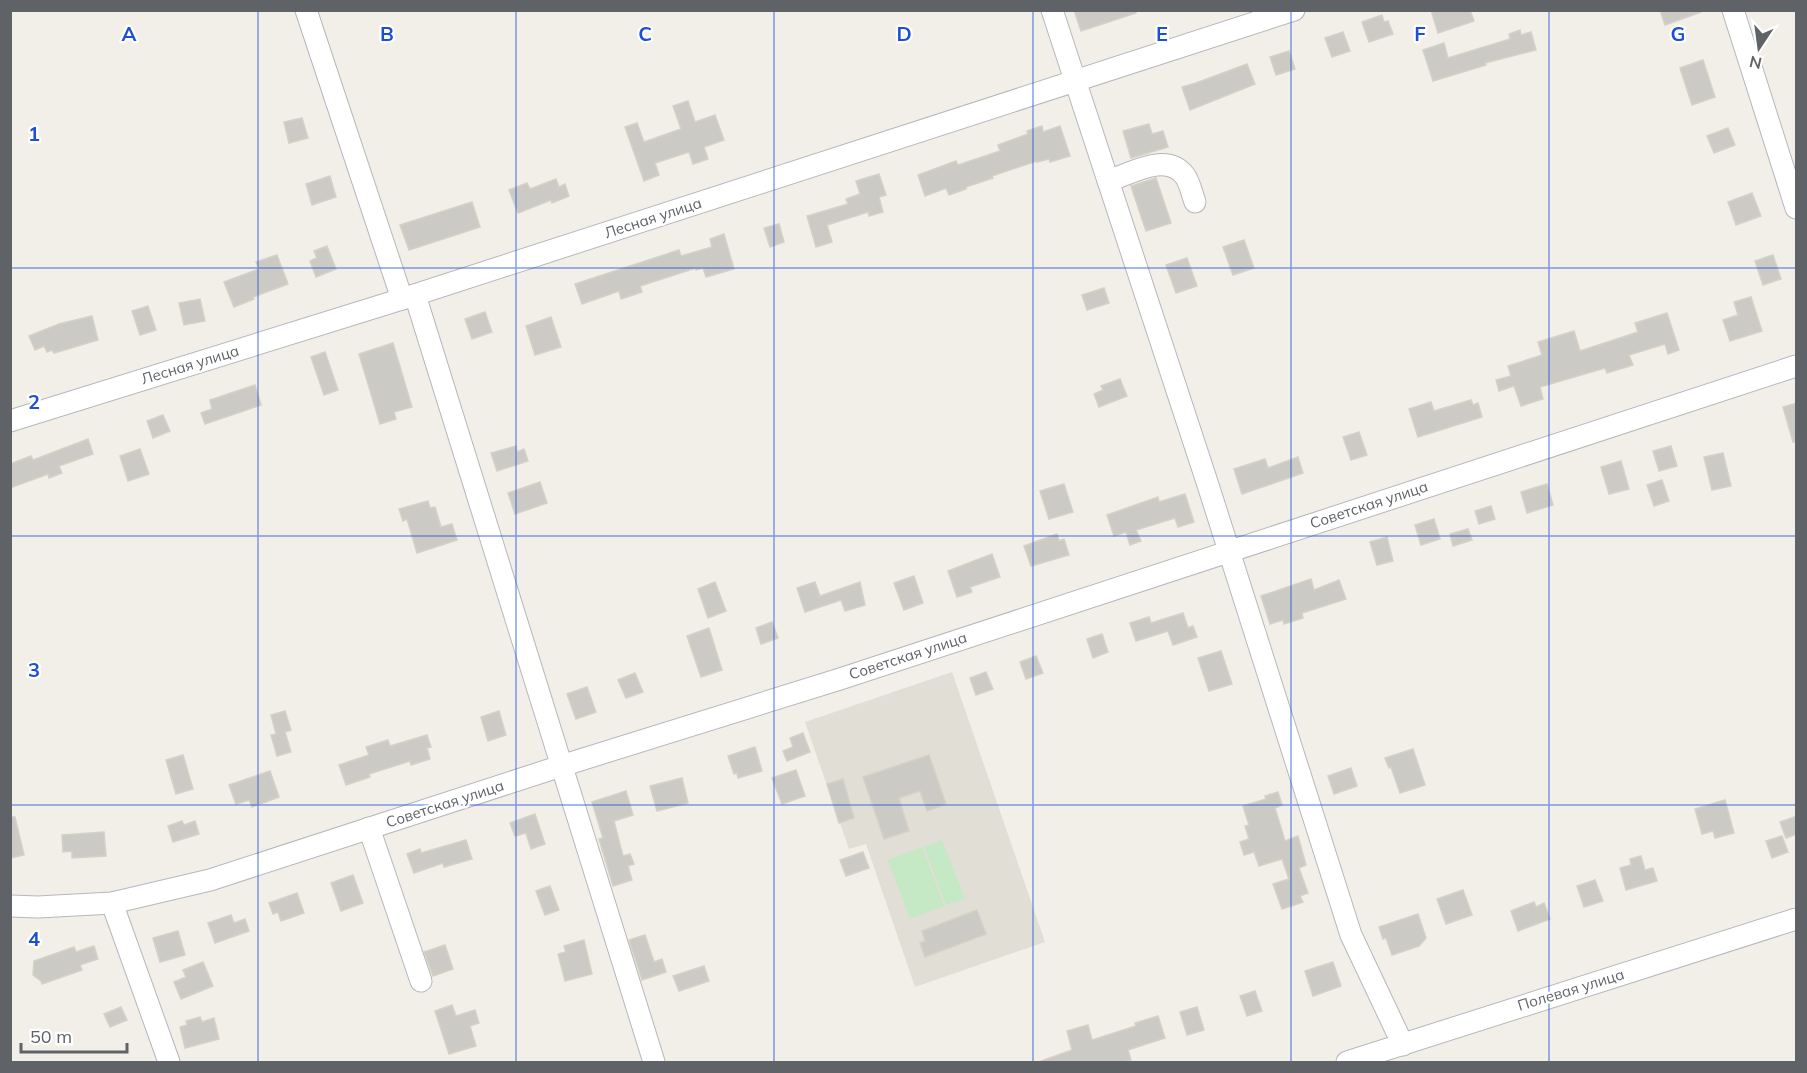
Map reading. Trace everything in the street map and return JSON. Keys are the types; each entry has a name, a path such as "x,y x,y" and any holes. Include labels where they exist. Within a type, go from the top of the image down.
{"street":[{"path":"306,10 409,297 654,1062"},
{"path":"1052,10 1229,550 1351,935 1403,1044"},
{"name":"Лесная улица","path":"10,421 409,297 1294,10"},
{"path":"1733,10 1797,208"},
{"path":"1108,181 1156,164 1167,163 1185,177 1195,202"},
{"name":"Советская улица","path":"10,906 38,907 112,903 210,880 561,766 840,679 1797,366"},
{"path":"369,828 421,981"},
{"path":"112,903 169,1062"},
{"name":"Полевая улица","path":"1347,1062 1797,919"}],"shaded area":[{"path":"952,672 1045,942 915,987 866,844 849,849 805,722"}],"green space":[{"path":"942,840 965,898 946,905 924,847"},
{"path":"922,847 944,906 910,919 888,860"}],"building":[{"path":"1074,10 1136,10 1136,13 1081,31"},
{"path":"1431,10 1470,10 1474,21 1438,33"},
{"path":"1660,10 1700,10 1701,12 1665,25"},
{"path":"1382,15 1384,22 1388,21 1393,34 1369,42 1362,22"},
{"path":"1520,30 1521,35 1531,32 1536,50 1485,63 1486,65 1433,81 1423,50 1444,43 1448,58 1510,39 1509,34"},
{"path":"1343,32 1350,51 1332,57 1325,38"},
{"path":"1289,51 1295,69 1276,75 1270,57"},
{"path":"1703,60 1715,97 1692,105 1680,68"},
{"path":"1247,64 1255,84 1190,110 1182,87"},
{"path":"688,101 695,122 715,115 724,140 704,147 708,159 693,164 689,152 655,163 659,175 644,181 625,127 637,123 644,142 681,129 673,106"},
{"path":"302,118 308,138 289,143 284,122"},
{"path":"1149,124 1152,134 1163,131 1168,147 1131,158 1123,131"},
{"path":"1042,126 1043,132 1060,126 1070,156 1050,162 1049,159 1037,161 992,176 993,178 949,195 946,188 925,196 918,175 956,161 958,165 1000,151 998,145"},
{"path":"1728,128 1735,145 1714,153 1707,136"},
{"path":"879,174 886,195 879,197 883,212 869,216 868,212 827,225 832,242 816,247 807,216 848,204 846,199 860,194 856,181"},
{"path":"330,176 336,197 312,205 306,184"},
{"path":"1156,178 1171,223 1146,231 1131,186"},
{"path":"556,179 559,187 565,184 569,196 552,203 551,200 518,213 509,190 527,183 530,189"},
{"path":"1752,193 1761,216 1736,225 1728,202"},
{"path":"472,202 480,227 409,250 400,225"},
{"path":"779,224 784,242 770,247 764,228"},
{"path":"724,234 734,269 706,277 703,268 696,270 696,268 640,286 642,292 621,299 619,291 582,304 575,284 679,250 681,256 712,247 710,239"},
{"path":"1244,240 1254,268 1233,275 1223,247"},
{"path":"327,246 336,269 316,277 310,261 317,258 314,251"},
{"path":"277,255 288,284 234,307 224,282 259,269 256,262"},
{"path":"1773,255 1781,279 1763,285 1755,261"},
{"path":"1187,258 1197,286 1176,293 1166,265"},
{"path":"1104,288 1109,303 1087,310 1082,295"},
{"path":"1751,297 1762,331 1730,341 1723,320 1738,315 1734,302"},
{"path":"200,299 205,321 184,325 179,303"},
{"path":"148,306 156,330 140,335 132,311"},
{"path":"485,312 492,332 472,339 465,319"},
{"path":"1667,313 1679,350 1668,354 1665,344 1629,355 1633,365 1607,373 1605,368 1540,387 1543,399 1521,406 1514,386 1499,391 1496,380 1511,376 1508,366 1542,355 1538,342 1574,331 1580,351 1638,332 1635,323"},
{"path":"92,316 98,340 54,353 52,350 47,352 44,346 35,350 29,336 59,324"},
{"path":"551,317 561,347 535,355 526,326"},
{"path":"393,343 412,407 394,412 396,419 380,424 359,354"},
{"path":"325,352 338,390 324,395 311,357"},
{"path":"1120,379 1127,396 1099,407 1094,394 1103,390 1101,386"},
{"path":"255,385 261,405 205,424 201,413 212,409 210,400"},
{"path":"1471,400 1473,405 1478,403 1482,417 1418,437 1409,409 1431,402 1434,411"},
{"path":"1797,403 1797,441 1793,442 1783,407"},
{"path":"163,415 170,431 153,438 147,421"},
{"path":"1359,432 1367,455 1351,460 1343,437"},
{"path":"88,439 93,454 59,466 62,473 49,478 48,474 10,488 10,464 31,456 33,460"},
{"path":"516,446 517,452 524,449 528,461 497,471 491,453"},
{"path":"1671,446 1677,466 1659,471 1653,451"},
{"path":"140,449 149,474 128,481 120,456"},
{"path":"1723,453 1731,486 1712,490 1704,457"},
{"path":"1298,457 1303,473 1242,494 1234,469 1265,459 1268,468"},
{"path":"1621,461 1629,489 1609,494 1601,467"},
{"path":"1662,480 1669,501 1654,506 1647,485"},
{"path":"540,482 547,503 515,514 508,493"},
{"path":"1064,484 1073,512 1049,519 1040,491"},
{"path":"1547,484 1553,505 1527,513 1521,492"},
{"path":"1185,494 1194,522 1178,527 1175,518 1136,530 1141,541 1130,545 1126,532 1114,536 1107,515 1158,497 1159,502"},
{"path":"428,501 430,508 435,507 441,527 452,524 457,540 417,553 407,519 403,521 399,509"},
{"path":"1491,506 1495,519 1479,524 1475,511"},
{"path":"1434,519 1440,539 1421,545 1415,525"},
{"path":"1468,529 1472,540 1453,546 1450,534"},
{"path":"1057,534 1059,541 1064,539 1069,555 1031,566 1024,546"},
{"path":"1387,537 1393,561 1377,565 1370,542"},
{"path":"992,554 1000,577 970,587 972,592 957,597 948,571"},
{"path":"914,576 923,603 904,610 894,583"},
{"path":"1311,579 1314,590 1339,580 1346,599 1302,613 1303,618 1284,624 1283,620 1270,624 1261,596"},
{"path":"715,582 726,611 708,618 698,589"},
{"path":"815,582 820,596 860,582 865,605 845,611 841,600 805,612 797,588"},
{"path":"1183,613 1188,628 1193,626 1197,637 1173,645 1168,631 1136,641 1130,623 1149,617 1151,623"},
{"path":"772,622 778,638 761,644 756,628"},
{"path":"709,628 722,670 701,677 687,636"},
{"path":"1102,634 1108,652 1093,658 1087,639"},
{"path":"1221,651 1232,684 1209,691 1198,658"},
{"path":"1036,656 1043,673 1026,679 1020,662"},
{"path":"986,672 993,689 976,695 970,678"},
{"path":"635,673 643,692 626,698 618,680"},
{"path":"587,687 596,712 576,719 567,694"},
{"path":"285,711 291,730 285,732 291,752 277,756 271,735 276,734 271,715"},
{"path":"499,711 506,735 488,741 481,717"},
{"path":"803,733 810,752 787,761 783,751 793,747 790,738"},
{"path":"427,735 431,747 427,748 430,759 411,765 410,761 369,774 370,777 346,785 339,765 369,755 366,747 388,740 390,746"},
{"path":"755,747 762,771 738,778 737,773 734,774 728,756"},
{"path":"1413,749 1425,785 1400,793 1391,767 1389,768 1385,758"},
{"path":"183,755 193,789 176,794 166,760"},
{"path":"929,755 946,804 927,811 920,791 899,798 909,831 884,839 863,777"},
{"path":"1351,768 1357,786 1334,794 1328,776"},
{"path":"796,770 805,796 782,804 772,778"},
{"path":"270,771 279,797 252,807 249,800 236,804 229,785"},
{"path":"682,778 688,803 657,811 650,786"},
{"path":"843,779 854,818 839,823 827,784"},
{"path":"626,791 633,815 614,821 623,856 630,854 634,864 628,866 632,880 613,886 599,839 603,838 592,802"},
{"path":"1278,792 1282,805 1275,808 1285,841 1298,836 1306,865 1299,868 1308,893 1300,896 1303,902 1282,909 1273,884 1289,879 1282,859 1259,866 1254,852 1244,855 1240,842 1249,839 1245,826 1249,825 1243,806 1266,799 1265,796"},
{"path":"1725,800 1734,833 1715,838 1713,831 1702,834 1695,809"},
{"path":"535,814 545,844 531,849 526,833 515,836 510,823"},
{"path":"1797,816 1797,834 1786,838 1780,822"},
{"path":"10,817 15,817 24,855 10,858"},
{"path":"182,821 184,825 195,821 199,834 173,842 168,826"},
{"path":"104,832 106,856 72,858 72,851 63,852 62,835"},
{"path":"1782,836 1788,852 1772,858 1766,841"},
{"path":"466,840 472,859 444,867 443,863 414,873 407,854 420,849 421,853"},
{"path":"863,852 869,868 846,876 840,860"},
{"path":"1641,856 1645,870 1653,868 1657,881 1626,890 1620,868 1631,865 1630,859"},
{"path":"353,875 363,903 341,911 331,883"},
{"path":"1595,880 1603,901 1584,907 1577,886"},
{"path":"550,886 559,910 545,915 536,891"},
{"path":"1463,890 1472,915 1446,924 1437,899"},
{"path":"297,893 304,913 281,921 278,912 273,914 269,903"},
{"path":"1534,902 1536,907 1544,903 1550,919 1518,931 1511,911"},
{"path":"977,910 986,934 925,957 920,943 925,941 922,931"},
{"path":"1418,914 1426,938 1419,946 1392,955 1379,927"},
{"path":"231,915 234,923 245,919 249,931 215,943 208,923"},
{"path":"178,931 185,955 160,962 153,938"},
{"path":"645,935 654,962 662,959 666,972 642,980 629,940"},
{"path":"584,940 592,974 565,981 558,954 566,952 564,946"},
{"path":"445,945 453,969 433,976 424,952"},
{"path":"94,946 98,959 80,965 82,970 42,984 33,975 34,961 74,947 76,952"},
{"path":"203,962 213,986 181,999 174,982 186,977 183,970"},
{"path":"1333,962 1341,986 1313,996 1305,971"},
{"path":"704,966 709,981 679,991 673,976"},
{"path":"1255,991 1262,1011 1247,1016 1240,996"},
{"path":"452,1005 456,1016 475,1010 479,1023 470,1026 476,1046 449,1054 435,1011"},
{"path":"121,1007 127,1020 110,1027 104,1014"},
{"path":"1197,1007 1204,1030 1187,1035 1180,1012"},
{"path":"1158,1016 1165,1038 1128,1050 1131,1060 1122,1062 1041,1061 1072,1050 1067,1031 1088,1025 1092,1040 1136,1026 1135,1023"},
{"path":"200,1017 202,1022 214,1018 219,1039 185,1048 180,1027 187,1025 186,1021"}]}
